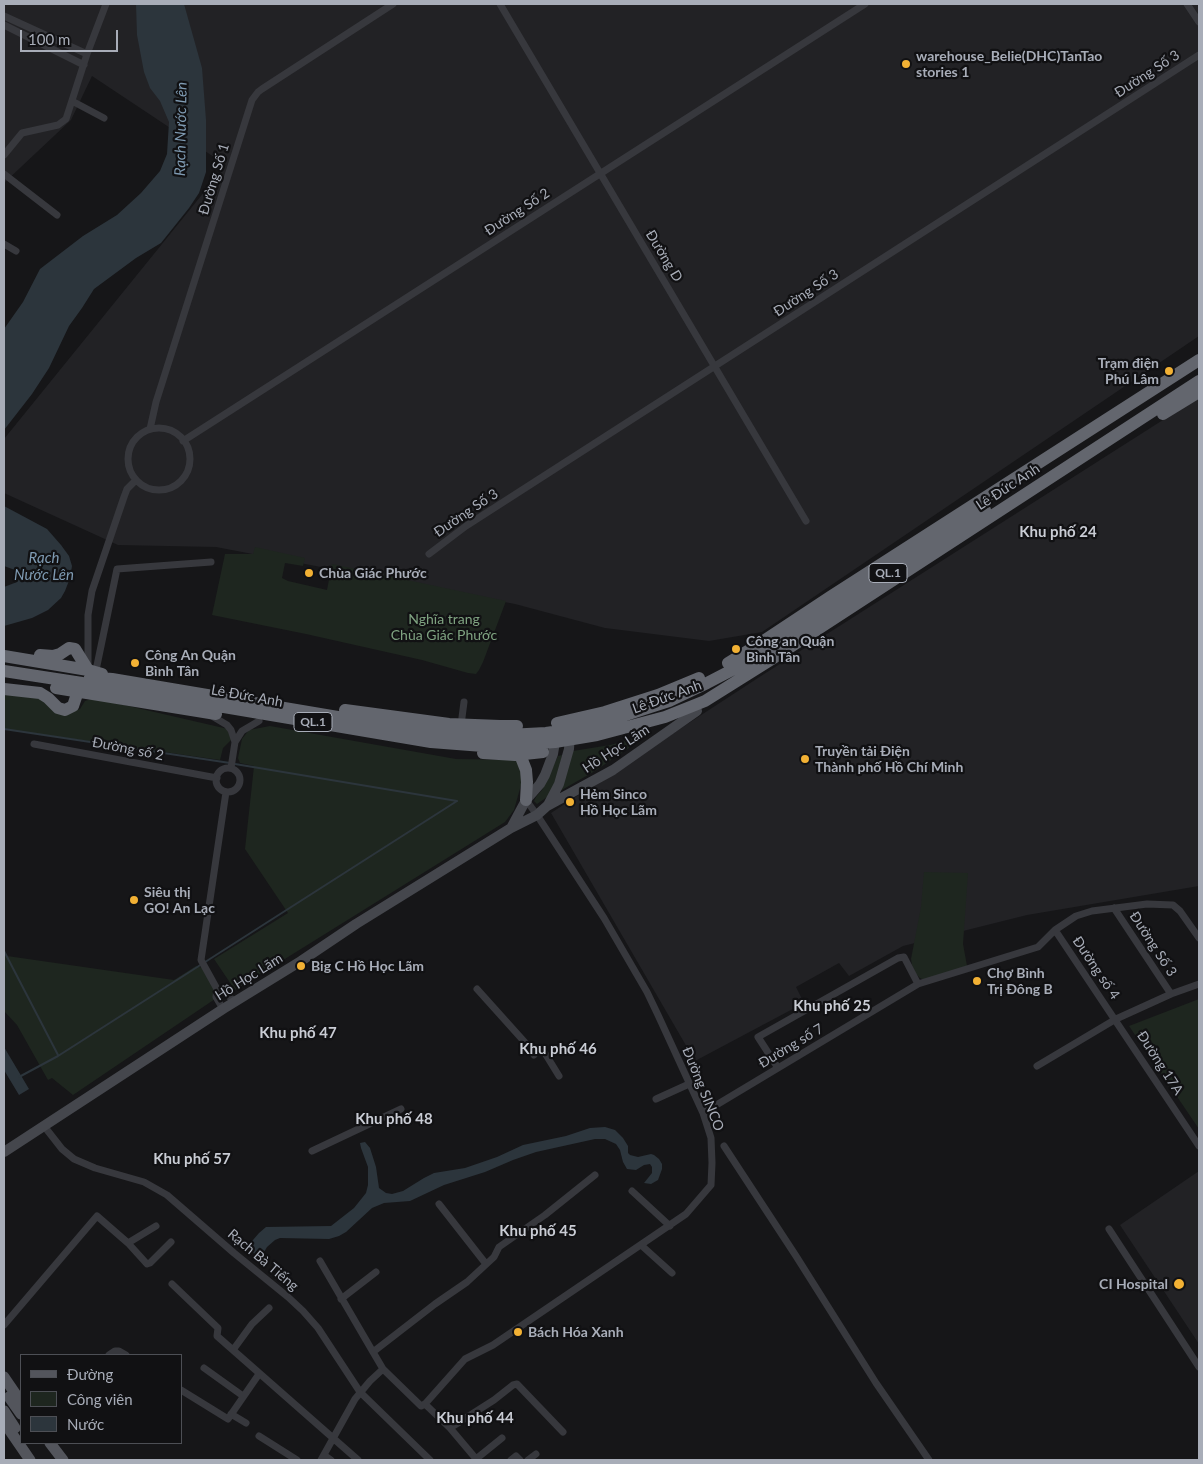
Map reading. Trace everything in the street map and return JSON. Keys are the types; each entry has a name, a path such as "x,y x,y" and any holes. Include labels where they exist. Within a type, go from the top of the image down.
{"highway":[{"name":"Lê Đức Anh","path":"60,676 91,674 403,728 490,736 563,736 605,712 691,682 730,662 1199,360"},
{"name":"Lê Đức Anh","path":"60,676 78,691 205,713 458,753 518,750 669,701 761,655 1199,372"},
{"name":"Lê Đức Anh","path":"701,706 1199,381"},
{"name":"Lê Đức Anh","path":"201,694 225,692 461,724 500,726 599,743 656,726 721,698 758,676 1199,392"},
{"path":"4,647 49,656 56,656 66,649 72,648 77,651 91,674"},
{"name":"QL.1","path":"4,656 60,676"},
{"name":"QL.1","path":"4,663 60,676"},
{"name":"QL.1","path":"4,671 60,676"},
{"name":"Lê Đức Anh","path":"60,676 431,742 518,750"},
{"name":"QL.1","path":"4,679 60,676"},
{"path":"4,689 40,693 58,708 65,710 72,706 78,691"},
{"path":"518,750 527,776 526,800"}],"main road":[{"name":"Hồ Học Lãm","path":"4,1152 356,924 511,828 537,815 547,806 613,770 701,706"},
{"path":"511,828 526,800 540,784 563,736"},
{"name":"Hồ Học Lãm","path":"547,806 559,784 563,736"},
{"path":"4,1377 20,1401"},
{"path":"4,1390 20,1413"},
{"path":"4,1411 20,1435"},
{"path":"4,1422 30,1460"},
{"path":"27,1444 38,1460"},
{"path":"49,1444 59,1460"}],"street":[{"path":"4,155 22,133 58,125 66,120 87,54 106,4"},
{"name":"Đường Số 1","path":"150,429 156,402 252,100 258,92 273,81 394,4"},
{"name":"Đường D","path":"500,4 806,521"},
{"name":"Đường Số 2","path":"183,441 865,4"},
{"path":"1187,4 1199,22"},
{"path":"4,16 87,54"},
{"path":"4,25 84,65"},
{"name":"Đường Số 3","path":"429,554 466,526 1199,56"},
{"path":"72,101 104,118"},
{"path":"4,174 57,215"},
{"path":"4,244 16,251"},
{"path":"157,428 176,433 183,441 188,449 189,462 185,475 176,484 164,490 157,490 144,486 136,480 129,466 128,452 139,435 150,429 157,428"},
{"path":"91,674 88,615 92,591 127,489 136,480"},
{"path":"91,674 117,569 211,562"},
{"path":"461,724 464,702"},
{"path":"205,713 227,725 235,742"},
{"path":"231,768 235,742 242,731 259,721"},
{"name":"Đường số 2","path":"34,744 217,778"},
{"path":"231,768 238,772 240,784 234,790 226,792 220,788 217,778 220,771 231,768"},
{"path":"226,792 201,960 218,989 235,1002"},
{"name":"Đường SINCO","path":"425,1404 465,1359 493,1345 670,1226 686,1214 710,1185 712,1163 711,1138 703,1114 647,992 604,918 526,800"},
{"path":"1114,908 1147,904 1173,904 1199,938"},
{"name":"Đường Số 3","path":"1114,908 1170,994"},
{"name":"Đường số 7","path":"703,1114 918,984 1038,947 1055,930 1076,916 1092,911 1114,908"},
{"name":"Đường số 4","path":"1055,930 1116,1019"},
{"path":"778,1068 758,1037 898,958 904,958 918,984"},
{"path":"1036,1066 1116,1019 1170,994 1199,984"},
{"path":"218,989 216,997 223,1009"},
{"path":"478,989 534,1055"},
{"name":"Đường 17A","path":"1116,1019 1199,1146"},
{"path":"543,1050 559,1076"},
{"path":"656,1099 689,1084"},
{"path":"312,1151 401,1109"},
{"name":"Rạch Bà Tiếng","path":"43,1127 62,1149 74,1159 95,1168 144,1182 160,1190 303,1310 318,1328 359,1394 425,1460"},
{"path":"724,1146 876,1383 929,1460"},
{"path":"373,1352 467,1282 494,1257 499,1247 595,1175"},
{"path":"632,1191 670,1226"},
{"path":"439,1204 486,1264"},
{"path":"4,1324 97,1216 128,1243 148,1264 171,1242"},
{"path":"128,1243 156,1226"},
{"path":"1109,1229 1199,1367"},
{"path":"641,1245 672,1273"},
{"path":"320,1261 383,1369 421,1406 425,1404 450,1428 477,1460 502,1438"},
{"path":"342,1298 376,1272"},
{"path":"172,1284 218,1328 217,1336 358,1460"},
{"path":"233,1350 252,1324 269,1308"},
{"path":"110,1354 115,1351 124,1354"},
{"path":"204,1368 243,1396"},
{"path":"331,1460 322,1458 359,1394 383,1369"},
{"path":"230,1416 259,1374"},
{"path":"450,1428 517,1384 562,1432"},
{"path":"182,1391 246,1423"},
{"name":"Rạch Bà Tiếng","path":"359,1394 430,1460"},
{"path":"259,1436 297,1460"},
{"path":"528,1460 536,1454"},
{"path":"511,1460 516,1456 520,1460"}],"shaded area":[{"path":"4,4 1199,4 1199,336 762,632 709,641 605,628 515,604 216,547 118,545 4,493 4,439 226,165 92,76 71,120 4,183"},
{"path":"1199,397 1199,886 1027,915 903,946 849,976 839,963 796,987 804,1003 695,1061 551,813 761,676"},
{"name":"CI Hospital","path":"1199,1171 1199,1344 1120,1225"}],"green space":[{"name":"Nghĩa trang Chùa Giác Phước","path":"255,547 305,558 303,566 285,563 282,578 327,590 332,564 506,601 483,662 476,674 306,634 212,615 225,554 253,554"},
{"path":"4,691 45,698 63,714 80,709 85,701 94,698 228,729 232,739 223,748 220,760 4,729"},
{"path":"270,726 456,759 517,760 521,767 521,785 514,810 505,822 235,990 214,959 288,913 245,849 254,766 240,763 238,758 242,739 249,730"},
{"path":"648,735 595,771 560,791 573,751 610,745"},
{"path":"562,755 557,780 550,795 537,804 534,801 536,797 542,790 558,756"},
{"path":"924,872 968,873 963,944 967,966 924,980 916,974 911,959 921,907"},
{"path":"4,950 7,956 174,980 196,966 203,968 216,990 215,999 73,1095 52,1078 48,1080 17,1025 4,1011"},
{"path":"1199,999 1199,1129 1129,1026"}],"water":[{"name":"Rạch Nước Lên","path":"136,4 184,4 202,68 206,120 206,172 199,193 161,243 136,258 94,289 69,326 49,368 32,394 4,430 4,329 23,302 40,269 83,236 117,215 141,193 160,171 167,154 169,122 160,101 150,88 144,72 137,35"},
{"name":"Rạch Nước Lên","path":"4,506 47,529 69,556 72,566 65,591 61,598 48,610 32,618 4,626 4,587 17,582 20,577 15,570 4,566"},
{"path":"4,1047 29,1089 19,1095 4,1070"},
{"path":"605,1127 615,1130 623,1138 628,1146 628,1153 630,1155 638,1157 651,1154 659,1159 662,1169 658,1180 651,1184 644,1183 652,1173 650,1164 636,1170 627,1169 616,1144 605,1139 595,1139 536,1152 485,1172 444,1185 410,1201 384,1203 372,1208 339,1236 329,1239 280,1238 267,1247 260,1259 247,1247 266,1227 331,1226 354,1208 366,1193 368,1185 368,1167 360,1143 365,1142 370,1148 376,1167 379,1188 386,1193 392,1194 403,1191 434,1173 465,1168 497,1157 523,1145 566,1136 590,1128"}],"waterway":[{"path":"4,729 230,763"},
{"path":"235,764 457,801"},
{"path":"19,1077 58,1056 457,801"},
{"path":"4,951 58,1055"}],"place":[{"name":"warehouse_Belie(DHC)TanTao stories 1","path":"906,64"},
{"name":"Trạm điện Phú Lâm","path":"1169,371"},
{"name":"Chùa Giác Phước","path":"309,573"},
{"name":"Công an Quận Bình Tân","path":"736,649"},
{"name":"Công An Quận Bình Tân","path":"135,663"},
{"name":"Truyền tải Điện Thành phố Hồ Chí Minh","path":"805,759"},
{"name":"Hẻm Sinco Hồ Học Lãm","path":"570,802"},
{"name":"Siêu thị GO! An Lạc","path":"134,900"},
{"name":"Big C Hồ Học Lãm","path":"301,966"},
{"name":"Chợ Bình Trị Đông B","path":"977,981"},
{"name":"CI Hospital","path":"1179,1284"},
{"name":"Bách Hóa Xanh","path":"518,1332"}],"district":[{"name":"Khu phố 24","path":"1058,532"},
{"name":"Khu phố 25","path":"832,1006"},
{"name":"Khu phố 47","path":"298,1033"},
{"name":"Khu phố 46","path":"558,1049"},
{"name":"Khu phố 48","path":"394,1119"},
{"name":"Khu phố 57","path":"192,1159"},
{"name":"Khu phố 45","path":"538,1231"},
{"name":"Khu phố 44","path":"475,1418"}]}
